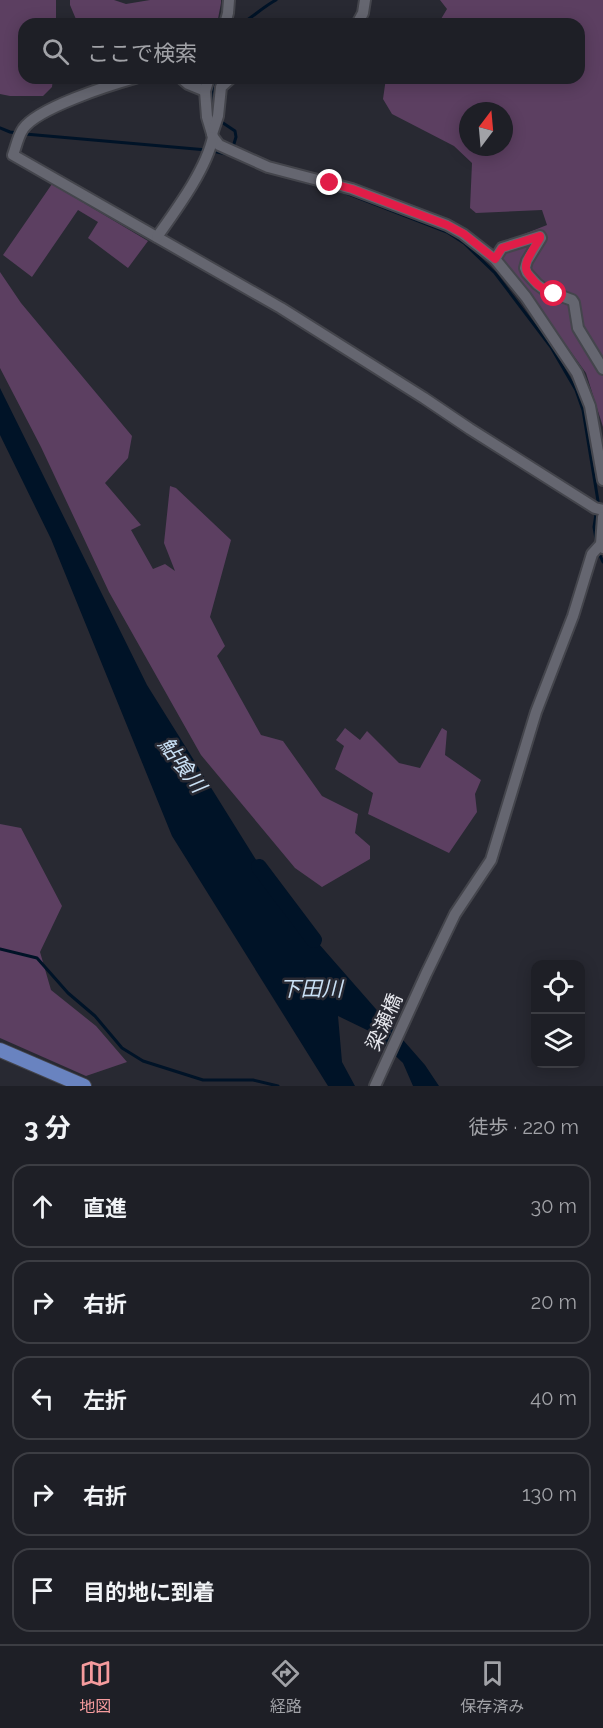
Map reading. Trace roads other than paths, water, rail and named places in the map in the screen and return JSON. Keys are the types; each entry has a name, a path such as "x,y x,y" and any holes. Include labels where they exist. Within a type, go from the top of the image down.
{"main road":[{"path":"0,1050 84,1086"}],"street":[{"path":"227,18 229,0"},
{"path":"360,18 365,0"},
{"path":"114,84 36,116 21,134 13,155 281,308 600,511"},
{"path":"188,84 206,91"},
{"path":"208,84 207,117 211,143"},
{"path":"157,237 176,210 211,143 221,87 224,84"},
{"path":"211,143 268,167 352,189 447,225 464,234 495,259 526,297 577,373 590,406 603,480"},
{"path":"495,259 502,248 540,236 527,261 525,268 527,273 545,290 572,300 578,328 603,369"},
{"name":"梁瀬橋","path":"375,1086 454,914 490,860 536,712 573,616 592,554 599,547 600,511"}],"water":[{"name":"下田川","path":"0,388 147,685 283,903 425,1065 439,1086 413,1086 403,1063 369,1031 338,1016 342,1062 355,1086 328,1086 172,836 51,539 0,435"}],"waterway":[{"path":"250,18 276,0"},
{"path":"214,84 212,114 215,117"},
{"path":"220,121 235,131 233,147"},
{"path":"0,128 18,133"},
{"path":"25,134 207,150"},
{"path":"213,151 230,155"},
{"path":"301,181 346,193 447,232 464,243 495,273 551,347 576,390 583,410 598,501 594,527 597,545"},
{"path":"598,551 603,562"},
{"name":"鮎喰川","path":"259,867 314,940"},
{"path":"0,949 37,958 68,993 95,1016 122,1048 143,1061 203,1080 253,1080 278,1086"}]}
